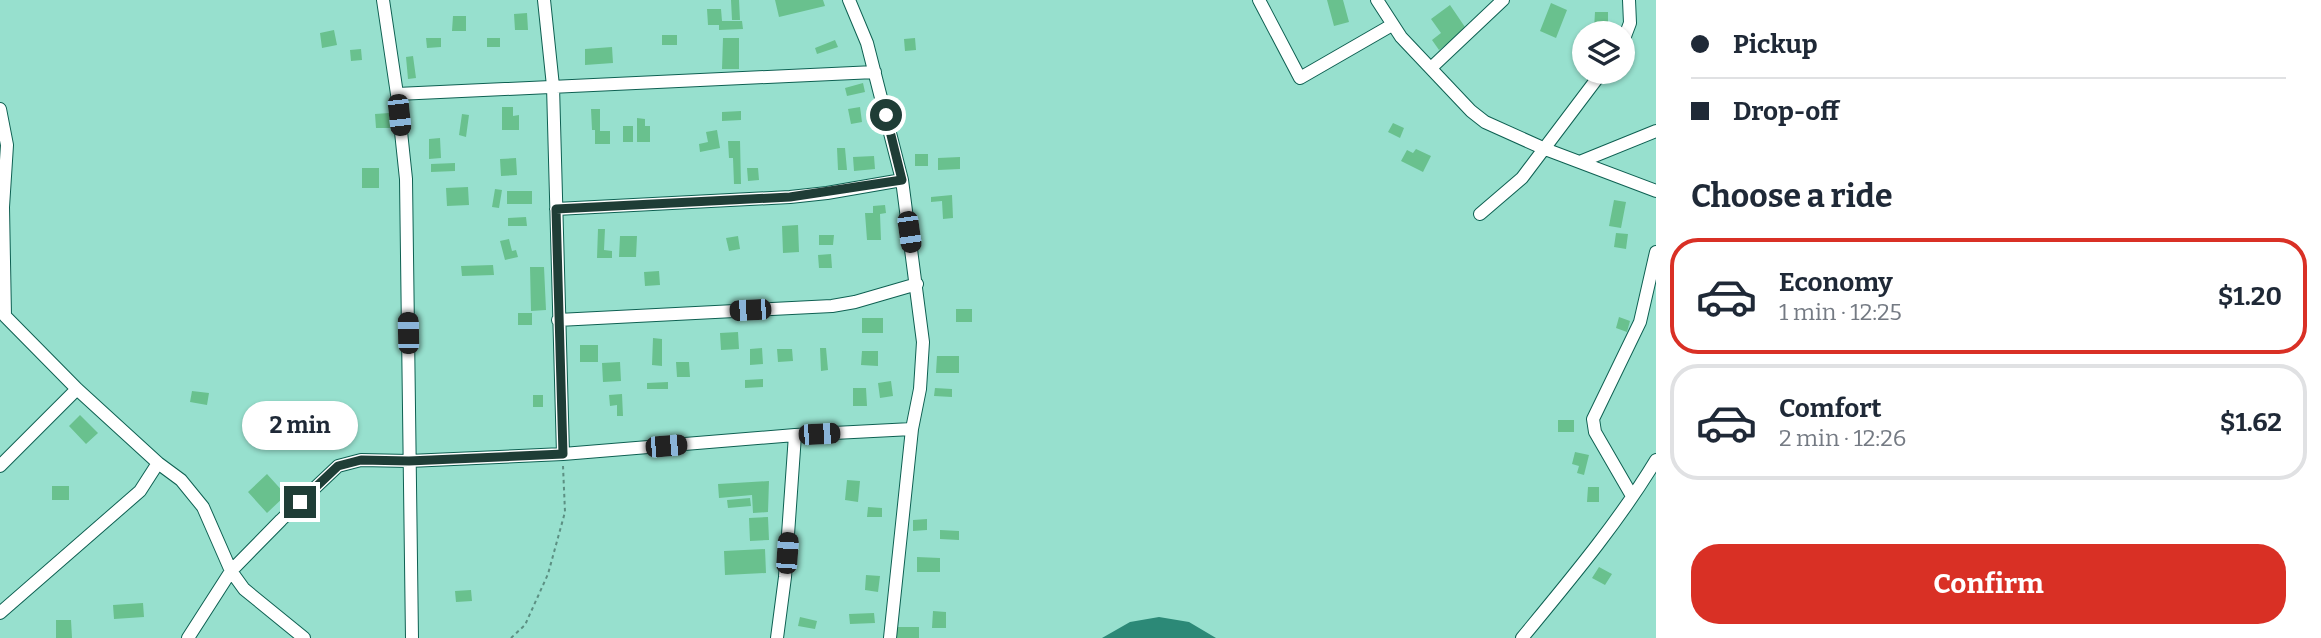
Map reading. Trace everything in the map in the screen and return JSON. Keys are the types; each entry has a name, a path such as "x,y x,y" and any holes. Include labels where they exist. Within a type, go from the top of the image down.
{"street":[{"path":"383,0 397,94 405,178 412,638"},
{"path":"544,0 553,86 563,454"},
{"path":"849,0 863,31 902,180 923,342 920,389 912,429 890,638"},
{"path":"1259,0 1300,78 1392,25"},
{"path":"1377,0 1392,25 1471,111 1485,122 1545,149 1656,191"},
{"path":"1431,68 1503,0"},
{"path":"1629,0 1630,21"},
{"path":"397,94 875,72"},
{"path":"1480,214 1522,178 1593,84"},
{"path":"0,109 7,145 1,207 2,318 158,463 181,480 203,507 231,571 244,589 304,638"},
{"path":"1582,161 1656,131"},
{"path":"556,209 790,197 902,180"},
{"path":"1632,496 1595,432 1593,419 1640,322 1656,252"},
{"path":"558,320 832,306 917,284"},
{"path":"0,466 77,389"},
{"path":"188,638 231,571 338,466 361,460 409,461 563,454 795,435 912,429"},
{"path":"777,638 785,577 795,435"},
{"path":"1522,638 1571,578 1656,460"},
{"path":"0,613 140,491 158,463"}],"path":[{"path":"511,638 525,625 548,574 565,512 563,454"}],"shaded area":[{"path":"1159,617 1189,622 1216,638 1102,638 1130,622"}],"building":[{"path":"731,0 739,0 740,20 732,20"},
{"path":"775,0 823,0 825,6 779,17"},
{"path":"1327,0 1343,0 1349,22 1334,26"},
{"path":"1551,3 1567,10 1556,38 1540,31"},
{"path":"1450,5 1467,30 1439,50 1432,40 1441,33 1431,19"},
{"path":"707,9 721,9 722,21 742,21 743,29 719,30 719,25 708,25"},
{"path":"1595,12 1608,12 1608,21 1594,21"},
{"path":"527,13 528,30 515,30 514,14"},
{"path":"453,16 466,16 466,31 452,31"},
{"path":"334,30 337,45 322,48 320,33"},
{"path":"662,35 677,35 677,45 662,45"},
{"path":"426,38 441,38 441,47 427,48"},
{"path":"487,38 500,38 500,47 487,47"},
{"path":"723,38 739,38 739,69 722,69"},
{"path":"915,38 916,50 905,51 904,39"},
{"path":"835,40 838,47 817,54 815,48"},
{"path":"612,47 613,63 585,65 585,49"},
{"path":"361,49 362,60 351,61 350,50"},
{"path":"413,56 416,78 408,79 406,57"},
{"path":"863,83 865,92 847,96 845,88"},
{"path":"502,107 513,107 513,116 519,115 519,130 502,130"},
{"path":"860,107 862,122 851,124 848,109"},
{"path":"591,109 600,109 600,131 610,131 610,144 595,144"},
{"path":"741,111 741,120 722,121 722,112"},
{"path":"389,113 390,128 376,128 375,114"},
{"path":"462,114 469,115 466,137 459,135"},
{"path":"637,118 645,119 645,126 650,126 650,142 637,142"},
{"path":"1393,123 1404,128 1400,138 1388,132"},
{"path":"623,126 633,126 633,142 623,142"},
{"path":"717,130 720,148 700,152 699,144 708,142 706,132"},
{"path":"440,138 441,158 429,159 429,139"},
{"path":"728,141 740,141 741,184 734,184 733,158 729,158"},
{"path":"837,148 845,148 847,170 838,170"},
{"path":"1416,149 1431,156 1423,172 1401,161 1407,150 1413,153"},
{"path":"915,154 928,154 928,166 915,166"},
{"path":"874,156 875,169 854,171 853,157"},
{"path":"960,157 960,169 938,170 938,158"},
{"path":"516,158 517,175 501,176 500,159"},
{"path":"455,163 455,171 431,172 431,164"},
{"path":"362,168 379,168 379,188 362,188"},
{"path":"747,168 758,168 759,180 748,181"},
{"path":"468,187 469,205 447,206 446,188"},
{"path":"495,189 502,190 499,208 492,207"},
{"path":"507,191 532,191 532,204 507,204"},
{"path":"952,195 953,218 943,219 942,201 931,202 931,197"},
{"path":"1614,200 1626,202 1621,228 1609,226"},
{"path":"885,205 886,213 880,214 881,240 867,240 865,213 873,213 873,206"},
{"path":"526,217 527,226 508,226 508,218"},
{"path":"798,225 799,252 783,253 782,226"},
{"path":"598,229 605,229 604,250 612,251 612,258 597,258"},
{"path":"1616,233 1628,234 1626,249 1614,247"},
{"path":"819,235 834,235 833,245 819,245"},
{"path":"620,236 637,236 636,257 619,257"},
{"path":"738,236 740,249 729,251 726,238"},
{"path":"509,239 512,251 516,250 518,257 505,260 500,241"},
{"path":"831,254 832,268 819,268 818,255"},
{"path":"493,265 494,275 462,276 461,266"},
{"path":"530,267 544,267 546,310 531,311"},
{"path":"659,271 660,285 645,286 644,272"},
{"path":"956,309 972,309 972,322 956,322"},
{"path":"518,313 532,313 532,325 518,325"},
{"path":"1619,317 1630,321 1627,332 1616,328"},
{"path":"862,318 883,318 883,333 862,333"},
{"path":"738,332 739,349 721,350 720,333"},
{"path":"653,338 662,339 662,366 652,365"},
{"path":"580,345 598,345 598,362 580,362"},
{"path":"762,348 763,364 750,365 750,349"},
{"path":"820,348 826,348 828,370 821,371"},
{"path":"777,349 792,349 793,361 778,362"},
{"path":"862,351 878,351 878,366 861,365"},
{"path":"937,356 959,356 959,373 936,373"},
{"path":"620,362 621,381 603,382 602,363"},
{"path":"676,362 689,362 690,377 677,377"},
{"path":"763,379 763,387 745,388 745,380"},
{"path":"891,381 893,396 880,398 878,383"},
{"path":"668,382 668,389 647,389 647,383"},
{"path":"853,388 866,388 867,406 853,406"},
{"path":"935,388 952,389 952,397 934,396"},
{"path":"192,391 209,393 207,405 190,402"},
{"path":"622,394 623,416 617,416 617,405 610,406 609,395"},
{"path":"533,395 543,395 543,407 533,407"},
{"path":"80,415 98,433 86,444 69,426"},
{"path":"1558,420 1574,420 1574,432 1558,432"},
{"path":"1575,452 1589,455 1584,475 1577,473 1579,466 1572,464"},
{"path":"267,474 286,495 267,513 248,492"},
{"path":"847,480 860,481 858,502 845,500"},
{"path":"769,481 768,512 753,513 752,495 719,498 718,484"},
{"path":"52,486 69,486 69,500 52,500"},
{"path":"1588,487 1599,487 1599,502 1587,502"},
{"path":"750,498 751,506 728,508 727,500"},
{"path":"868,507 882,508 882,517 867,517"},
{"path":"768,517 769,540 750,541 749,518"},
{"path":"927,519 927,530 913,531 913,520"},
{"path":"940,530 959,531 959,540 940,539"},
{"path":"765,549 766,573 725,575 724,551"},
{"path":"917,557 940,558 940,572 917,572"},
{"path":"1599,567 1612,574 1605,585 1592,578"},
{"path":"866,575 880,576 878,592 865,590"},
{"path":"471,590 472,601 456,602 455,591"},
{"path":"143,603 144,617 114,619 113,605"},
{"path":"933,611 946,612 946,628 932,628"},
{"path":"874,613 875,623 850,624 849,614"},
{"path":"800,617 817,621 815,629 798,626"},
{"path":"56,620 71,620 72,638 56,638"},
{"path":"897,627 919,627 919,638 897,638"}],"route":[{"path":"300,502 338,466 361,460 409,461 563,454 556,209 790,197 902,180 886,115"}]}
